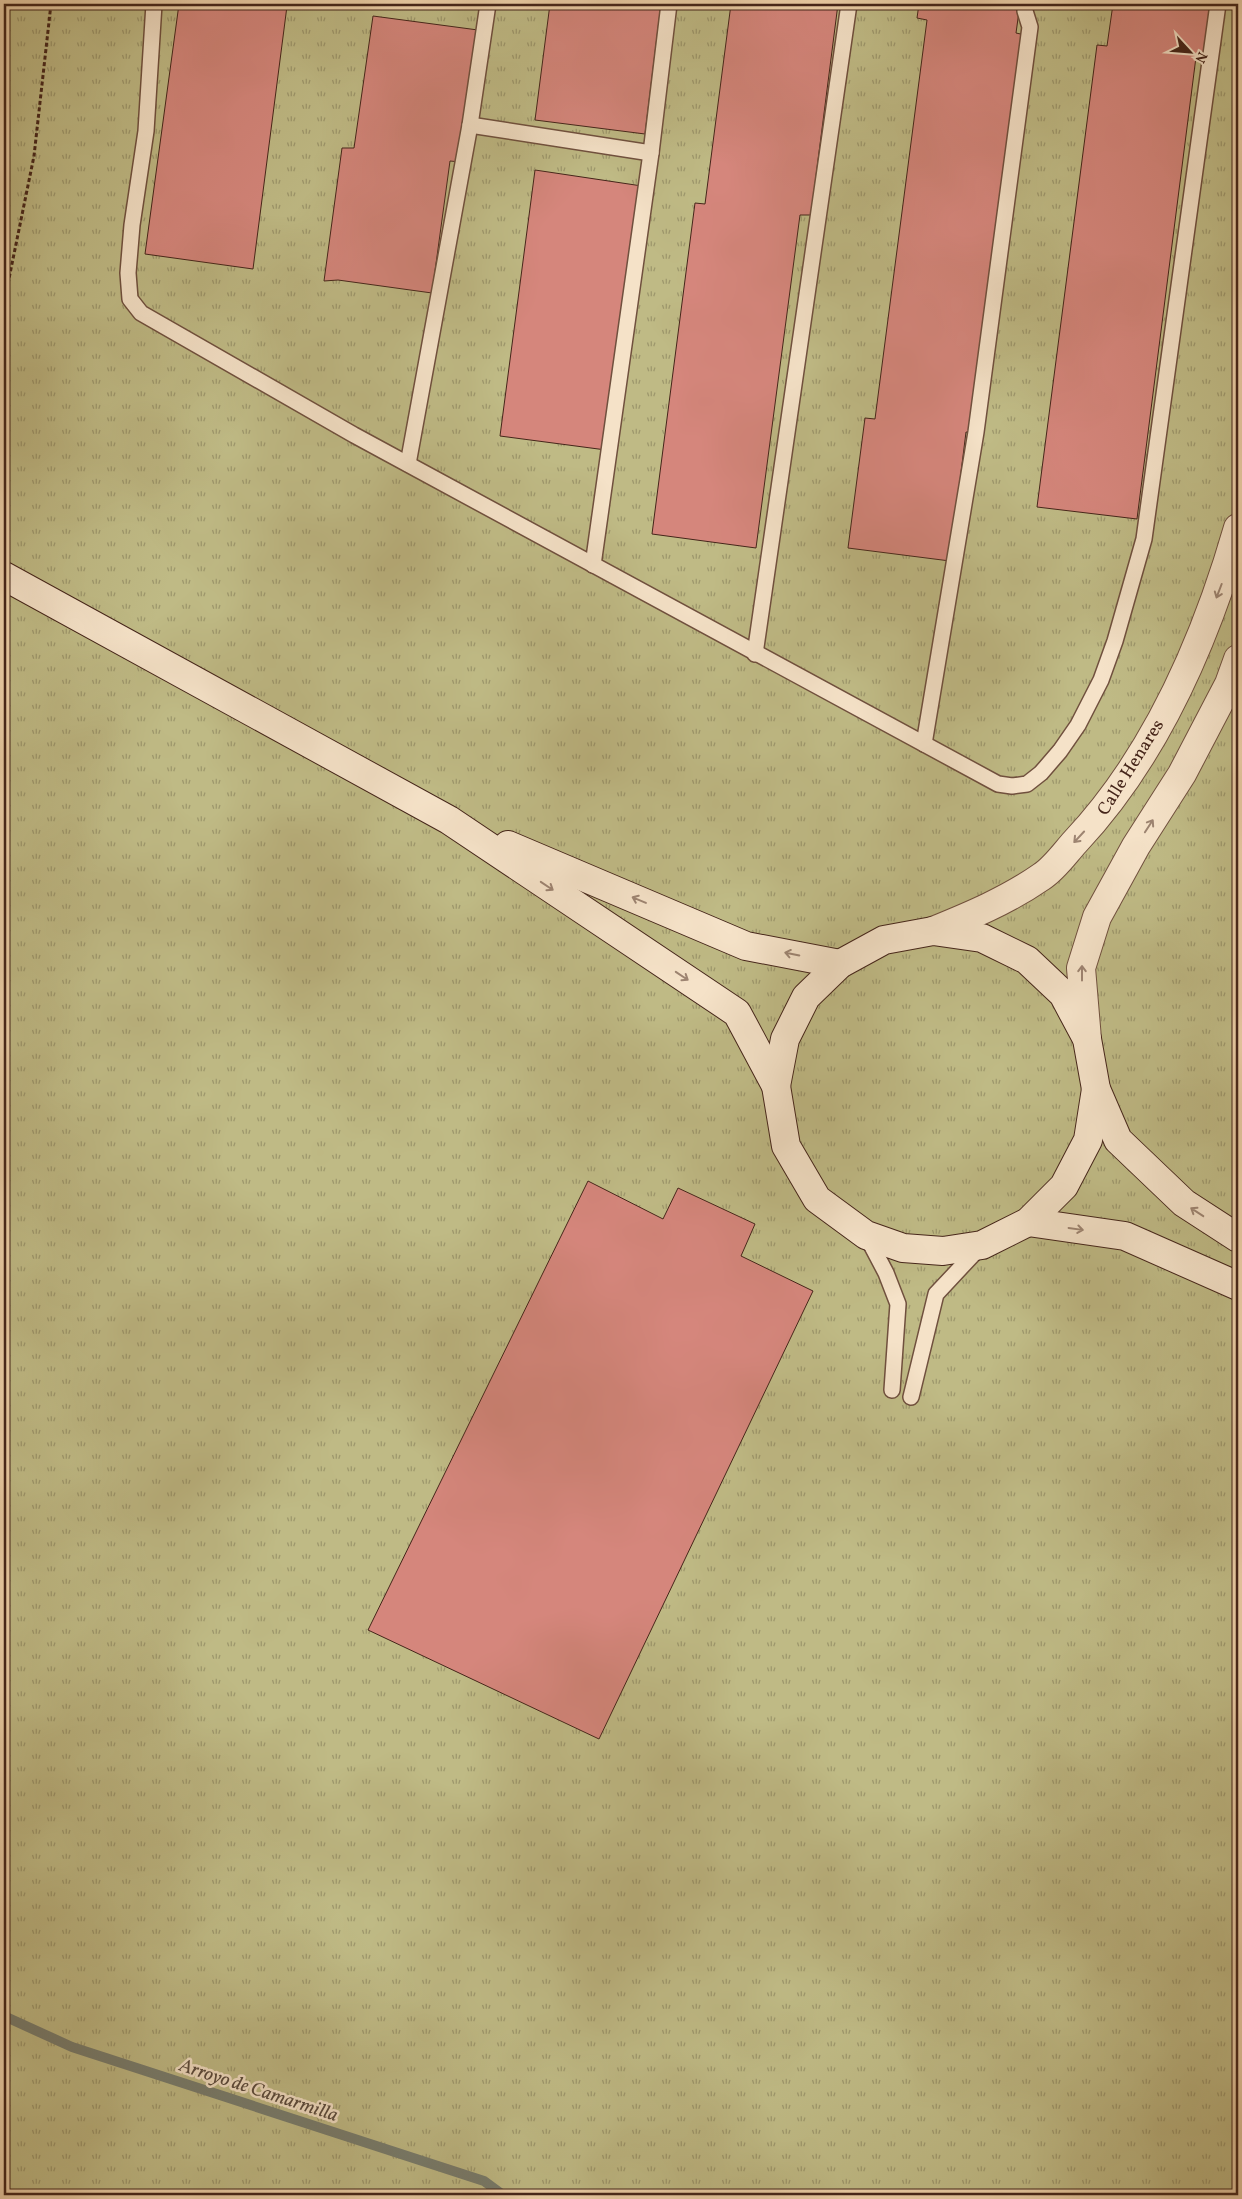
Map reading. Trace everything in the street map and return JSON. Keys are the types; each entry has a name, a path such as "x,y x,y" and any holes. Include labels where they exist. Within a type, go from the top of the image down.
{"street":[{"name":"Calle Henares","path":"933,931 983,910 1043,876 1096,819 1142,753 1190,665 1225,574 1238,528"},
{"path":"4,576 449,820 737,1013 776,1086 786,1146 812,1191 817,1199 866,1236 903,1248 943,1252 982,1245 1028,1222 1064,1186 1088,1140 1096,1088"},
{"path":"1238,659 1228,684 1182,774 1136,846 1097,917 1081,968 1087,1039 1096,1088 1118,1140 1184,1203 1238,1238"},
{"path":"449,820 746,946 840,964"},
{"path":"776,1086 785,1039 806,998 840,964 884,940 933,931 982,938 1027,960 1063,994 1087,1039"},
{"path":"1028,1222 1125,1236 1238,1286"}],"lane":[{"path":"154,4 146,131 128,263 130,299 141,314 408,464 755,654 998,784 1012,786 1027,784 1040,773 1060,751 1078,725 1101,680 1115,641 1144,539 1218,4"},
{"path":"408,464 470,125 488,4"},
{"path":"593,565 651,153 669,4"},
{"path":"755,654 849,4"},
{"path":"924,744 976,432 1030,26 1025,11 1026,4"},
{"path":"470,125 651,153"},
{"path":"866,1236 886,1273 898,1304 892,1390"},
{"path":"911,1397 936,1294 982,1245"}],"path":[{"path":"4,303 34,156 51,4"}],"green space":[{"path":"4,4 1238,4 1238,2195 4,2195"}],"building":[{"path":"179,4 278,4 287,6 253,269 145,254"},
{"path":"550,4 661,4 645,134 535,120"},
{"path":"731,4 838,4 811,215 800,215 756,548 652,534 695,203 705,204"},
{"path":"919,4 1020,4 1016,33 1025,35 973,433 966,432 950,561 848,548 865,418 875,419 927,20 917,18"},
{"path":"1113,4 1213,4 1206,58 1196,57 1137,519 1037,507 1097,45 1107,46"},
{"path":"373,16 478,30 461,162 450,161 432,293 338,280 324,281 342,148 354,148"},
{"path":"535,170 642,186 606,450 500,436"},
{"path":"588,1181 663,1219 678,1188 755,1224 741,1256 813,1291 599,1739 368,1630"}],"waterway":[{"name":"Arroyo de Camarmilla","path":"4,2016 72,2047 484,2181 503,2195"}]}
